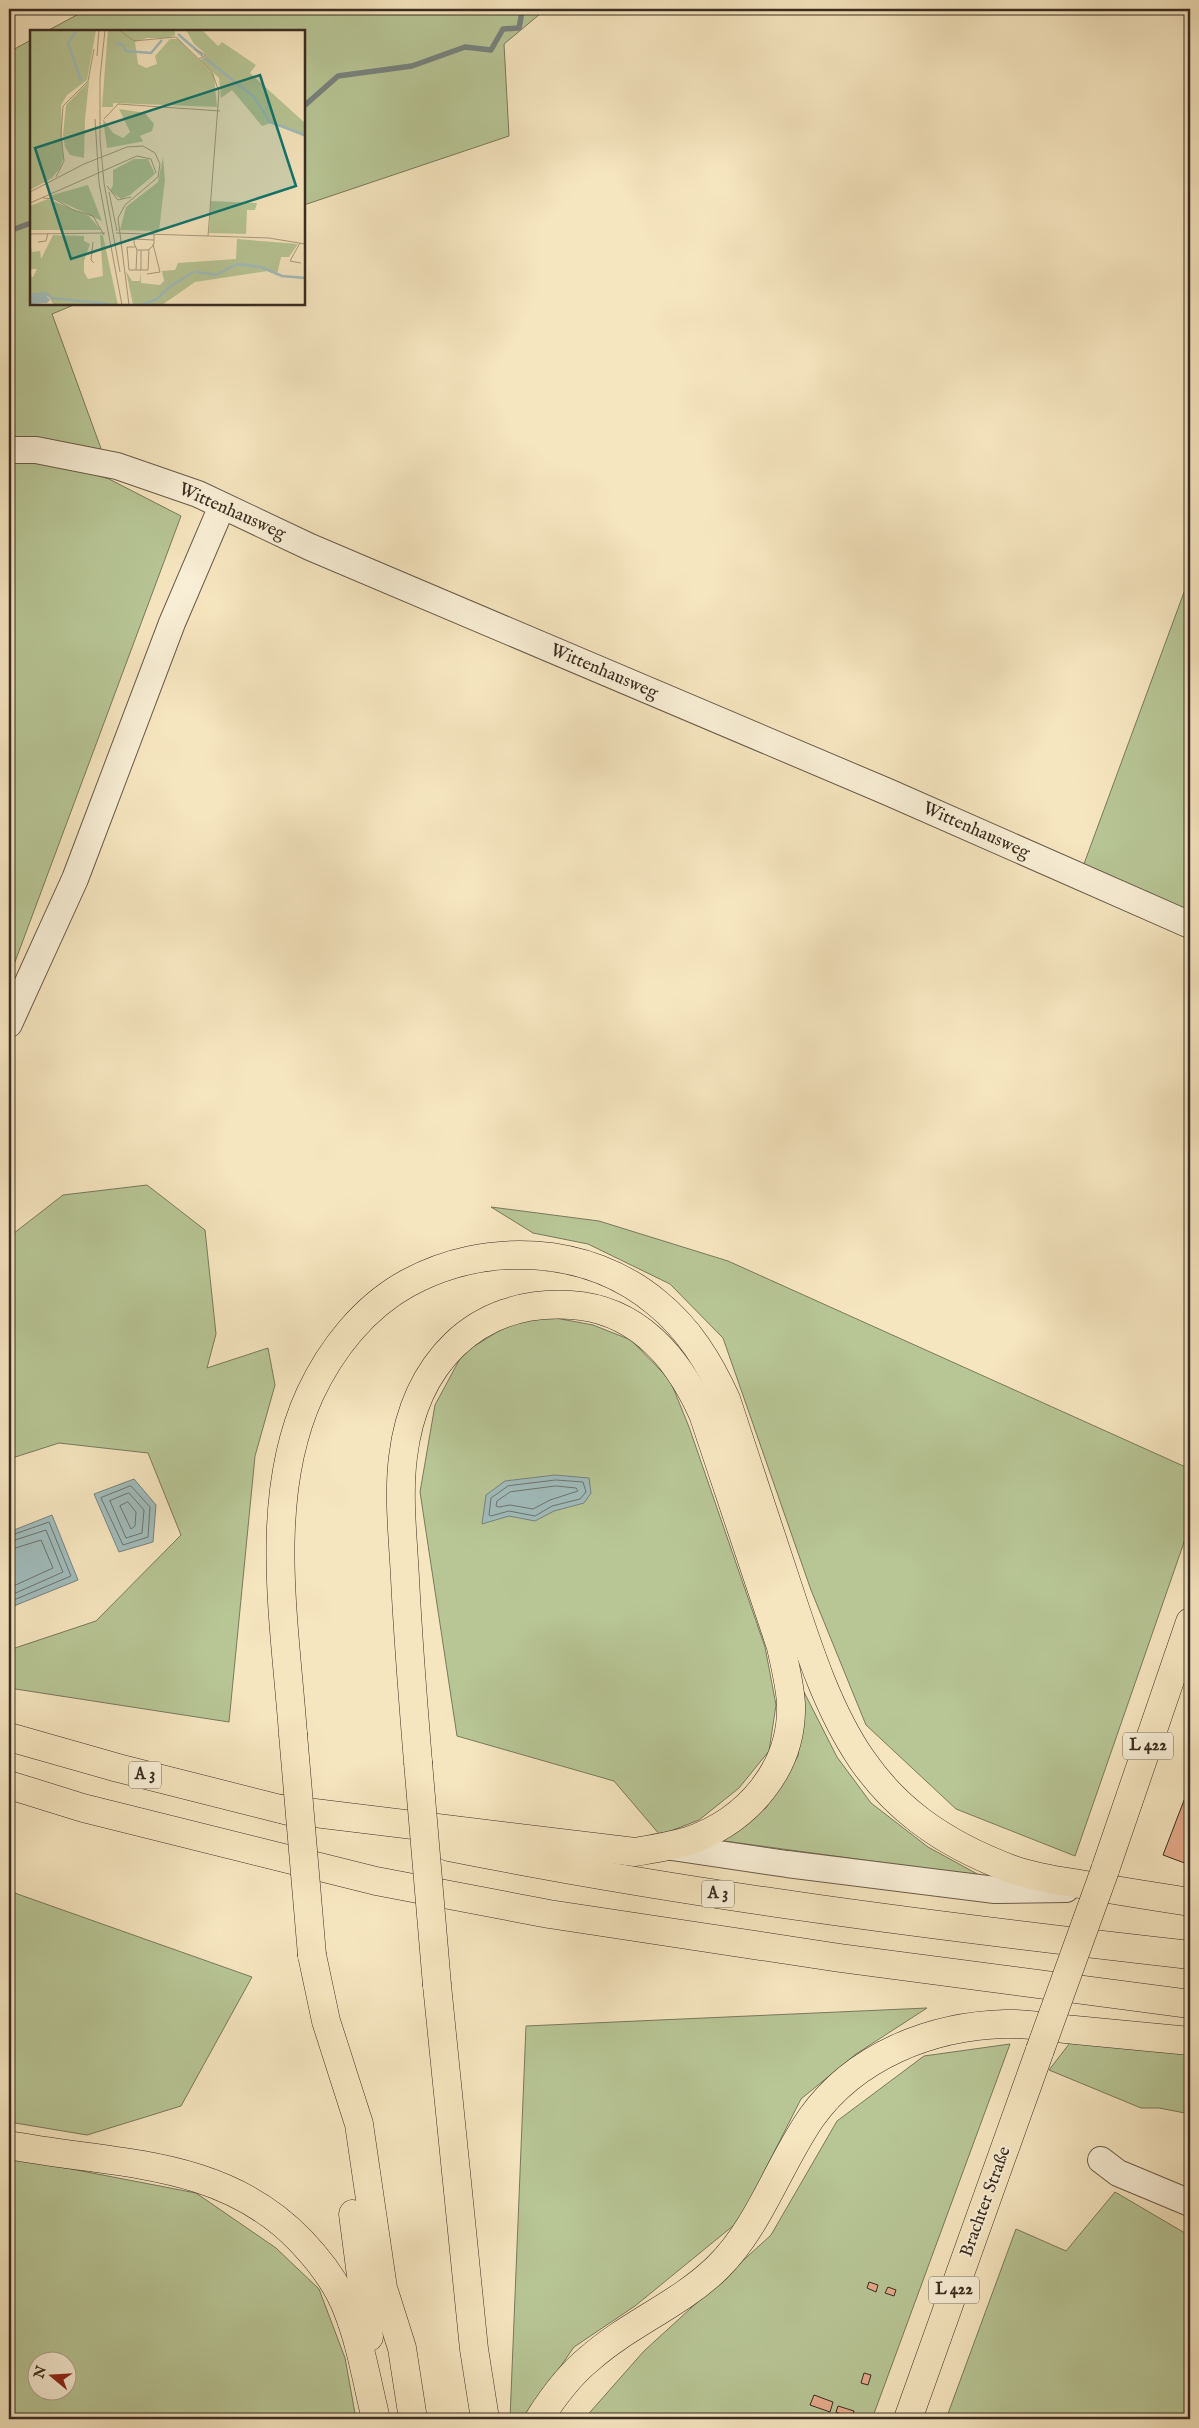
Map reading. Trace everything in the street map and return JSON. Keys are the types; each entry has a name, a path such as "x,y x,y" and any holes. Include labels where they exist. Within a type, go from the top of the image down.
{"main road":[{"path":"413,2419 402,2348 383,2288 359,2124 326,2021 312,1955 293,1734 282,1573 281,1523 291,1450 309,1395 322,1369 346,1335 386,1298 407,1284 470,1260 527,1255 556,1257 603,1271 657,1302 686,1332 710,1364 726,1399 814,1665 844,1733 860,1760 883,1787 931,1830 978,1856 1013,1870 1103,1879 1190,1902"},
{"path":"282,1809 635,1852 687,1841 708,1832 732,1819 753,1801 771,1780 783,1755 789,1730 791,1705 781,1647 703,1414 692,1390 679,1368 657,1344 630,1323 592,1308 559,1304 539,1305 496,1316 474,1328 456,1342 427,1378 416,1400 407,1431 401,1482 407,1622 418,1762 437,1985 474,2350 485,2419"},
{"name":"L 422","path":"1103,1879 1190,1622"},
{"name":"A 3","path":"9,1737 118,1768 368,1831 578,1872 841,1913 1190,1955"},
{"path":"9,1785 83,1808 376,1881 549,1914 840,1958 1190,2004"},
{"name":"Brachter Straße","path":"908,2419 1103,1879"},
{"path":"312,1955 309,1997 312,2015 333,2084 343,2139 378,2419"},
{"path":"539,2419 557,2391 590,2357 689,2292 726,2259 743,2235 801,2133 822,2104 846,2080 883,2055 923,2037 953,2030 1004,2024 1190,2041"},
{"path":"9,2145 48,2153 168,2169 214,2182 260,2206 287,2226 323,2264 347,2309 378,2419"}],"street":[{"name":"Wittenhausweg","path":"9,450 36,450 117,466 198,494 310,548 888,792 1190,925"},
{"path":"9,1024 75,878 172,623 222,506"},
{"path":"665,1846 995,1890 1103,1879"},
{"path":"1101,2160 1118,2173 1190,2202"}],"green space":[{"path":"88,9 546,9 504,44 509,136 305,205 305,30 49,30"},
{"path":"30,41 30,305 74,305 52,314 103,454 9,443 9,52"},
{"path":"9,460 68,466 109,479 181,516 9,978"},
{"path":"1190,576 1190,918 1081,872"},
{"path":"147,1185 205,1230 216,1334 207,1368 268,1348 275,1385 255,1456 229,1722 9,1688 9,1650 96,1621 181,1535 148,1453 59,1443 9,1459 9,1237 63,1195"},
{"path":"491,1207 599,1221 728,1261 1190,1469 1190,1525 1075,1856 956,1809 866,1725 811,1590 723,1338 670,1284 588,1244 533,1233"},
{"path":"550,1317 593,1325 631,1340 670,1380 689,1427 765,1647 776,1705 769,1751 739,1788 699,1820 660,1835 614,1781 457,1736 420,1492 435,1405 463,1353 512,1323"},
{"path":"804,1692 837,1757 871,1803 928,1847 981,1876 717,1840 766,1808 798,1756"},
{"path":"9,1891 252,1977 181,2106 87,2135 9,2122"},
{"path":"927,2008 856,2054 801,2099 739,2221 635,2306 574,2347 524,2419 510,2419 526,2026"},
{"path":"1073,2039 1190,2052 1190,2114 1159,2108 1141,2108 1049,2070"},
{"path":"1010,2044 872,2419 584,2419 644,2351 771,2235 837,2121 924,2056"},
{"path":"9,2157 196,2193 276,2248 319,2289 345,2358 356,2419 9,2419"},
{"path":"1115,2192 1190,2236 1190,2419 946,2419 1016,2229 1066,2251"}],"water":[{"path":"555,1475 589,1478 591,1493 584,1503 554,1511 535,1521 509,1516 482,1524 486,1495 505,1481"},
{"path":"134,1479 156,1505 153,1542 119,1552 94,1494"},
{"path":"52,1515 78,1580 9,1608 9,1532"}],"building":[{"path":"1188,1790 1190,1791 1190,1865 1163,1855"},
{"path":"869,2282 878,2285 876,2292 867,2288"},
{"path":"888,2287 896,2290 894,2296 885,2293"},
{"path":"864,2373 871,2375 868,2385 861,2383"},
{"path":"814,2395 833,2402 830,2412 810,2405"},
{"path":"838,2406 854,2411 852,2418 836,2412"}],"waterway":[{"path":"305,105 338,76 412,66 465,47 491,50 503,29 519,28 522,12 518,9"},
{"path":"9,231 30,223"}]}
